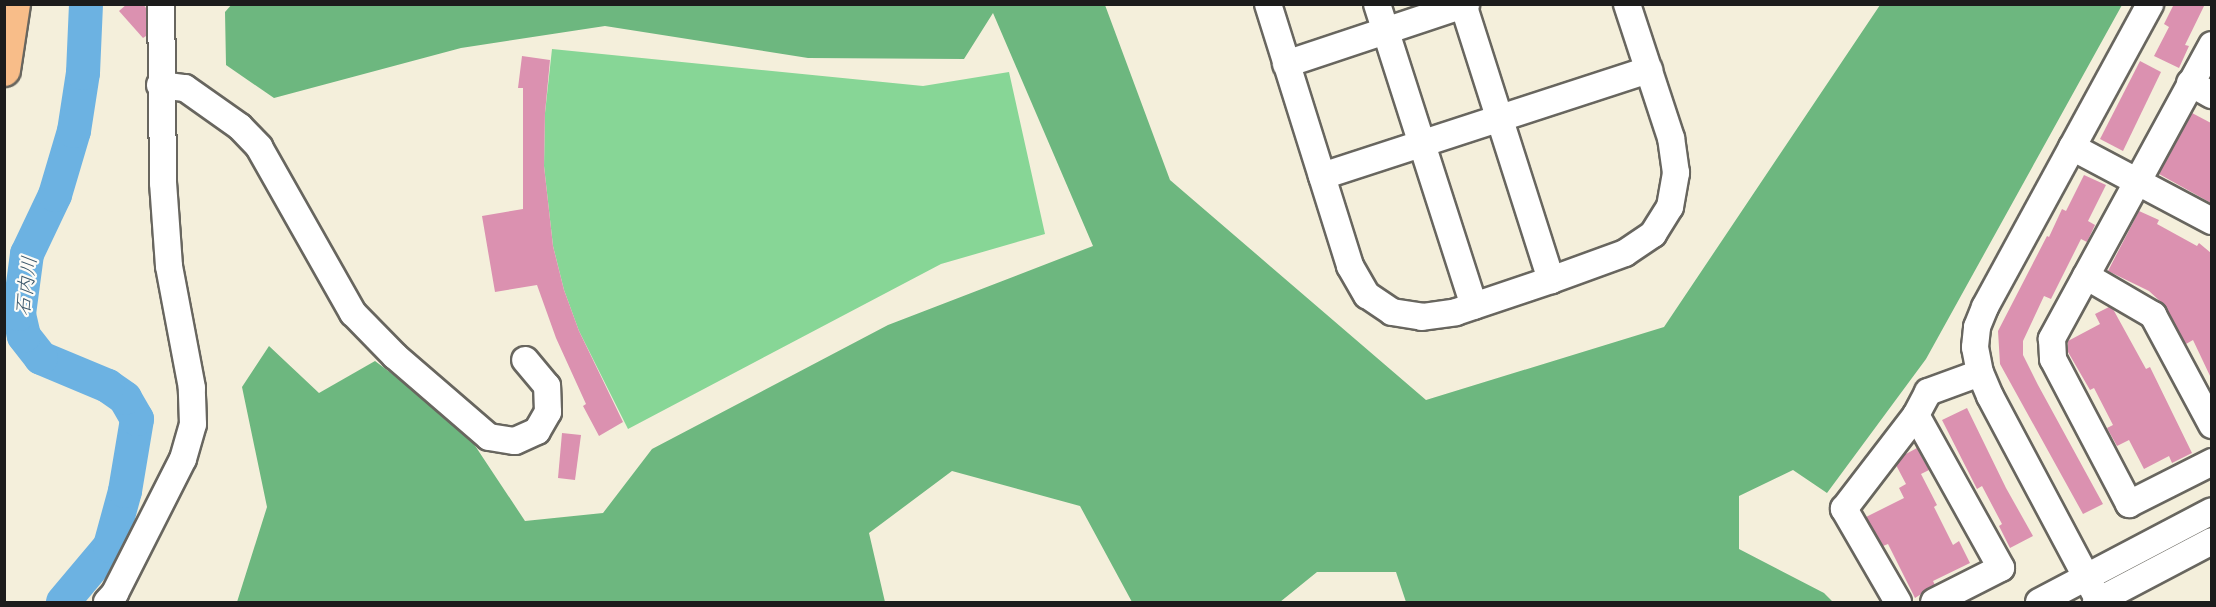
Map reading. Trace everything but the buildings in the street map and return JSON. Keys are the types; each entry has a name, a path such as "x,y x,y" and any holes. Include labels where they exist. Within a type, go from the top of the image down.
{"main road":[{"path":"4,70 14,4"}],"street":[{"path":"107,603 115,593 183,459 193,424 192,388 169,266 160,85 160,4"},
{"path":"1268,4 1350,266 1367,295 1392,312 1422,317 1474,306 1551,280 1625,253 1653,234 1670,207 1676,173 1671,138 1628,4"},
{"path":"1377,4 1474,306"},
{"path":"2150,4 1985,307 1977,327 1975,347 1980,373 2097,602 2211,541"},
{"path":"1286,64 1464,5 1551,280"},
{"path":"2211,45 2201,89 2137,180 2052,339 2053,359 2129,504 2211,462"},
{"path":"1322,176 1649,70"},
{"path":"160,85 185,88 240,127 259,147 353,313 394,356 489,437 515,441 537,431 548,412 547,387 525,360"},
{"path":"2072,147 2211,221"},
{"path":"2085,276 2153,315 2211,425"},
{"path":"1898,603 1844,509 1917,415 1928,392 1980,373"},
{"path":"1917,415 2001,568 1934,603"},
{"path":"2039,603 2211,511"}],"green space":[{"path":"232,4 1105,5 1170,180 1426,400 1664,327 1880,5 2122,5 1926,359 1827,493 1793,470 1739,496 1739,549 1824,593 1833,602 1406,602 1396,572 1317,572 1280,602 1132,602 1080,506 952,471 869,533 885,602 237,602 267,507 242,387 269,346 319,393 375,361 462,426 525,521 603,513 652,449 888,325 1093,246 993,13 964,59 808,58 605,26 461,48 274,98 226,65 225,12"},
{"path":"552,49 923,86 1009,72 1045,234 941,264 628,429 579,331 564,290 553,246 544,166 545,113"}],"waterway":[{"name":"石内川","path":"63,602 110,546 125,491 137,419 125,398 108,386 41,358 24,336 19,314 27,254 55,195 74,131 83,73 86,4"}]}
